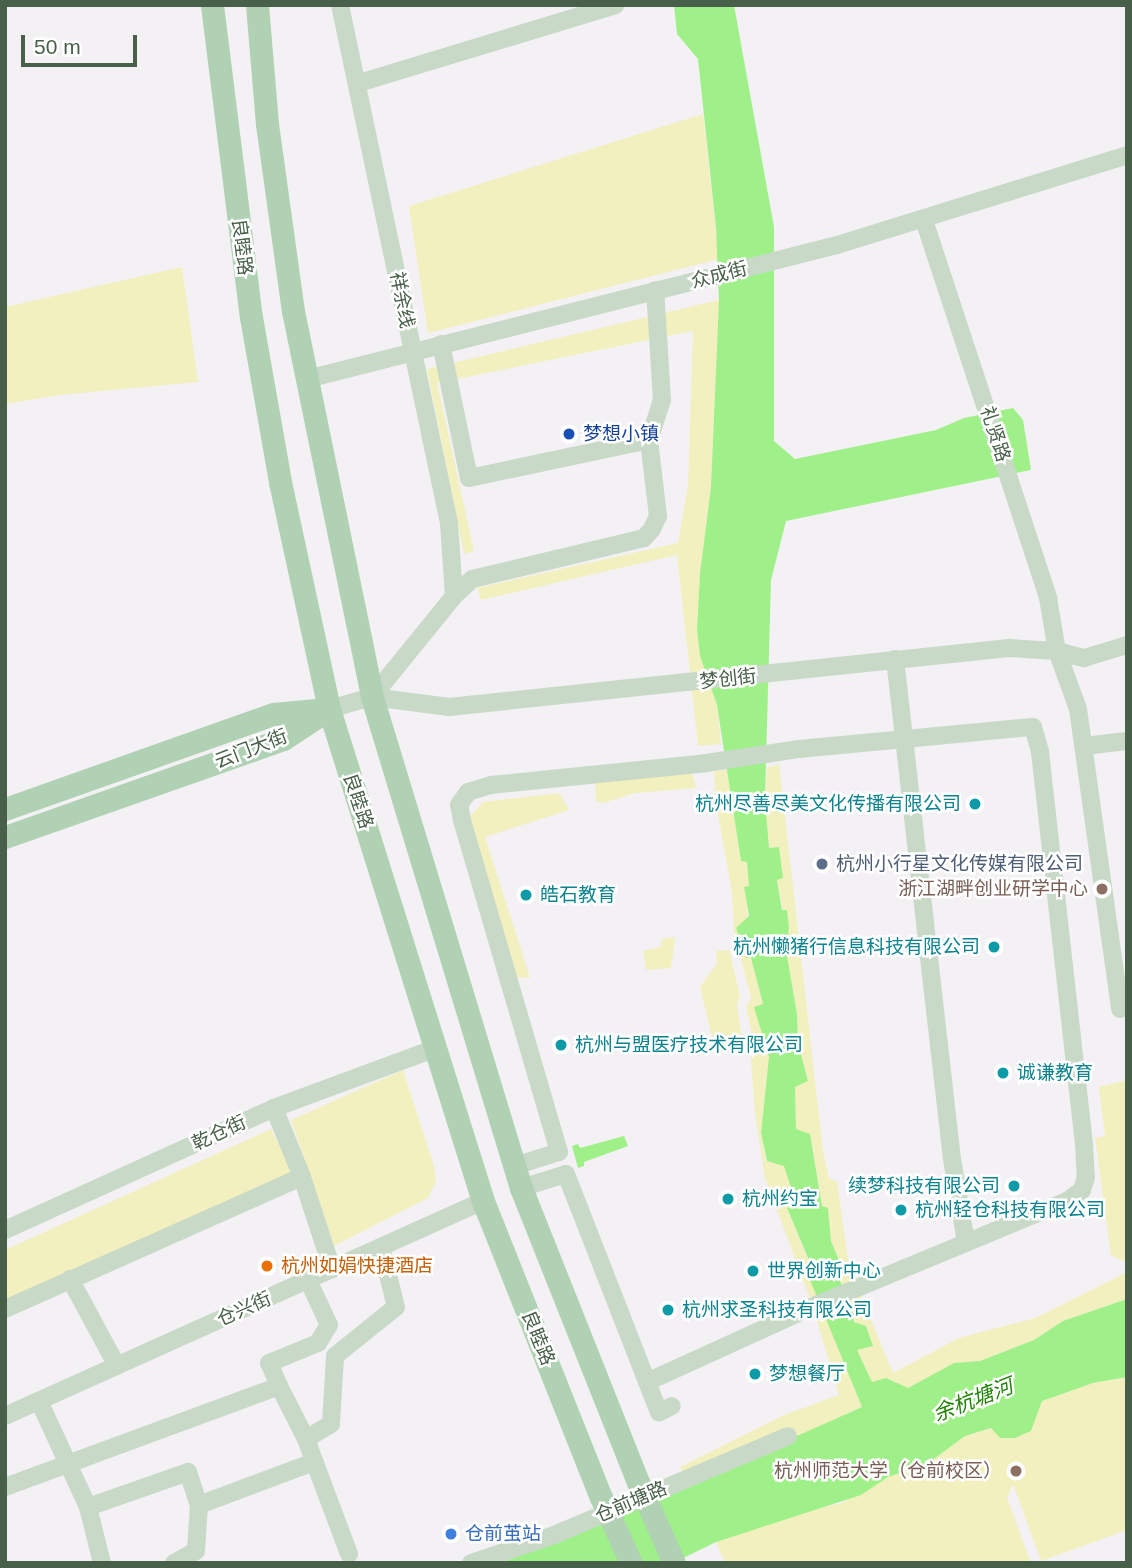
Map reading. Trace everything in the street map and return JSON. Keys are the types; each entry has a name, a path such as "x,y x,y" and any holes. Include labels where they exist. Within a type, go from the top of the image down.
{"main road":[{"name":"良睦路","path":"212,5 251,317 280,482 329,709 483,1201 601,1497 631,1563"},
{"name":"良睦路","path":"257,5 267,124 293,311 372,697 521,1188 639,1483 674,1563"},
{"name":"云门大街","path":"5,809 274,714 329,709"},
{"name":"云门大街","path":"5,837 283,739 329,709"}],"street":[{"name":"祥余线","path":"340,5 359,83 449,523 454,596"},
{"path":"359,83 615,5"},
{"name":"众成街","path":"307,379 779,260 924,220 1127,155"},
{"name":"礼贤路","path":"924,220 1048,598 1057,651 1079,709 1120,1009"},
{"path":"372,697 471,579 644,538 658,516 649,440 662,400 655,290"},
{"path":"441,344 469,478 649,440"},
{"name":"梦创街","path":"329,709 372,697 449,707 688,684 1009,648 1057,651 1084,658 1127,645"},
{"path":"895,659 952,1159 966,1243"},
{"path":"647,1382 848,1291 1067,1201 1083,1190 1086,1177 1040,752 1033,727 904,738 491,785 468,792 459,805 566,1174 647,1382 659,1412 672,1406"},
{"path":"1084,746 1127,741"},
{"name":"乾仓街","path":"5,1230 274,1108 436,1048"},
{"path":"274,1108 302,1177 332,1269"},
{"path":"514,1166 559,1152"},
{"path":"521,1188 566,1174"},
{"path":"5,1309 302,1177"},
{"name":"仓兴街","path":"5,1416 483,1201"},
{"path":"306,1438 331,1424 335,1356 396,1307 381,1247"},
{"path":"70,1279 117,1366"},
{"path":"309,1280 329,1325 318,1343 269,1363 306,1438 349,1554"},
{"path":"5,1487 279,1386"},
{"path":"39,1401 88,1507 102,1563"},
{"name":"仓前塘路","path":"471,1563 554,1535 788,1436"},
{"path":"199,1504 314,1462"},
{"path":"88,1507 188,1472 199,1504 196,1551 174,1563"}],"shaded area":[{"path":"703,114 719,259 428,333 409,206"},
{"path":"182,267 198,382 60,395 5,404 5,307"},
{"path":"719,300 711,487 700,573 697,630 700,656 717,705 721,744 698,746 677,555 481,600 477,588 678,543 688,485 693,331 437,383 474,551 464,554 427,369"},
{"path":"779,764 823,1151 829,1179 837,1181 849,1268 893,1373 959,1338 1035,1318 1127,1272 1127,1299 1063,1321 1034,1340 980,1361 954,1363 908,1388 872,1383 857,1350 860,1348 853,1311 837,1273 843,1270 831,1241 828,1208 822,1206 810,1134 796,1129 795,1087 808,1080 798,1044 797,1014 786,950 789,928 787,911 783,911 777,879 782,879 779,847 769,848 765,799 767,768"},
{"path":"727,770 741,861 747,861 749,886 745,887 751,957 763,1005 755,1007 769,1057 761,1133 766,1161 785,1165 797,1204 787,1209 816,1278 811,1281 862,1407 689,1486 680,1467 784,1415 839,1395 811,1301 765,1178 755,1114 751,1061 753,1039 746,1007 751,998 734,932 732,893 716,803 714,771"},
{"path":"675,772 692,774 696,788 635,793 603,803 596,801 595,781"},
{"path":"559,793 569,810 485,837 530,978 515,977 468,819 483,802"},
{"path":"675,937 671,968 646,970 643,951 661,947 662,939"},
{"path":"729,950 740,996 737,1004 743,1046 716,1053 700,987 717,963 716,951"},
{"path":"403,1070 434,1166 436,1181 428,1198 334,1246 291,1120"},
{"path":"1127,1080 1127,1259 1122,1261 1111,1255 1095,1138 1105,1136 1099,1087"},
{"path":"271,1129 292,1173 5,1301 5,1250"},
{"name":"杭州师范大学（仓前校区）","path":"1127,1377 1127,1530 1041,1561 1013,1484 1007,1498 1031,1563 725,1563 716,1542 803,1512 842,1503 888,1477 927,1464 965,1436 992,1428 1000,1438 1015,1438 1031,1431 1042,1401 1093,1383"}],"water":[{"name":"余杭塘河","path":"674,5 734,5 774,227 774,441 795,459 936,430 964,418 1013,408 1023,420 1031,470 786,521 771,580 765,799 769,848 779,847 783,878 777,880 782,910 787,910 789,928 786,950 797,1014 798,1043 808,1081 795,1087 796,1129 810,1134 822,1206 828,1208 831,1241 843,1270 837,1274 853,1311 854,1322 866,1326 873,1346 857,1350 872,1382 886,1378 908,1388 954,1363 980,1361 1034,1340 1063,1321 1127,1299 1127,1377 1093,1383 1042,1401 1031,1431 1015,1438 1000,1438 991,1428 965,1436 927,1464 888,1477 861,1495 716,1542 673,1563 500,1563 570,1537 862,1407 810,1280 816,1277 787,1208 796,1203 784,1166 767,1161 761,1133 769,1057 754,1007 763,1004 751,958 746,958 736,928 749,916 744,887 749,886 747,862 741,861 717,705 700,656 697,630 700,573 711,487 719,300 716,228 698,59 677,34"},
{"path":"624,1136 628,1146 584,1162 584,1166 578,1168 572,1146 578,1144 580,1148"}],"place":[{"name":"梦想小镇","path":"569,434"},
{"name":"杭州尽善尽美文化传播有限公司","path":"975,804"},
{"name":"杭州小行星文化传媒有限公司","path":"822,864"},
{"name":"浙江湖畔创业研学中心","path":"1102,889"},
{"name":"皓石教育","path":"526,895"},
{"name":"杭州懒猪行信息科技有限公司","path":"994,947"},
{"name":"杭州与盟医疗技术有限公司","path":"561,1045"},
{"name":"诚谦教育","path":"1003,1073"},
{"name":"续梦科技有限公司","path":"1014,1186"},
{"name":"杭州约宝","path":"728,1199"},
{"name":"杭州轻仓科技有限公司","path":"901,1210"},
{"name":"杭州如娟快捷酒店","path":"267,1266"},
{"name":"世界创新中心","path":"753,1271"},
{"name":"杭州求圣科技有限公司","path":"668,1310"},
{"name":"梦想餐厅","path":"755,1374"},
{"name":"杭州师范大学（仓前校区）","path":"1016,1471"},
{"name":"仓前茧站","path":"451,1534"}]}
